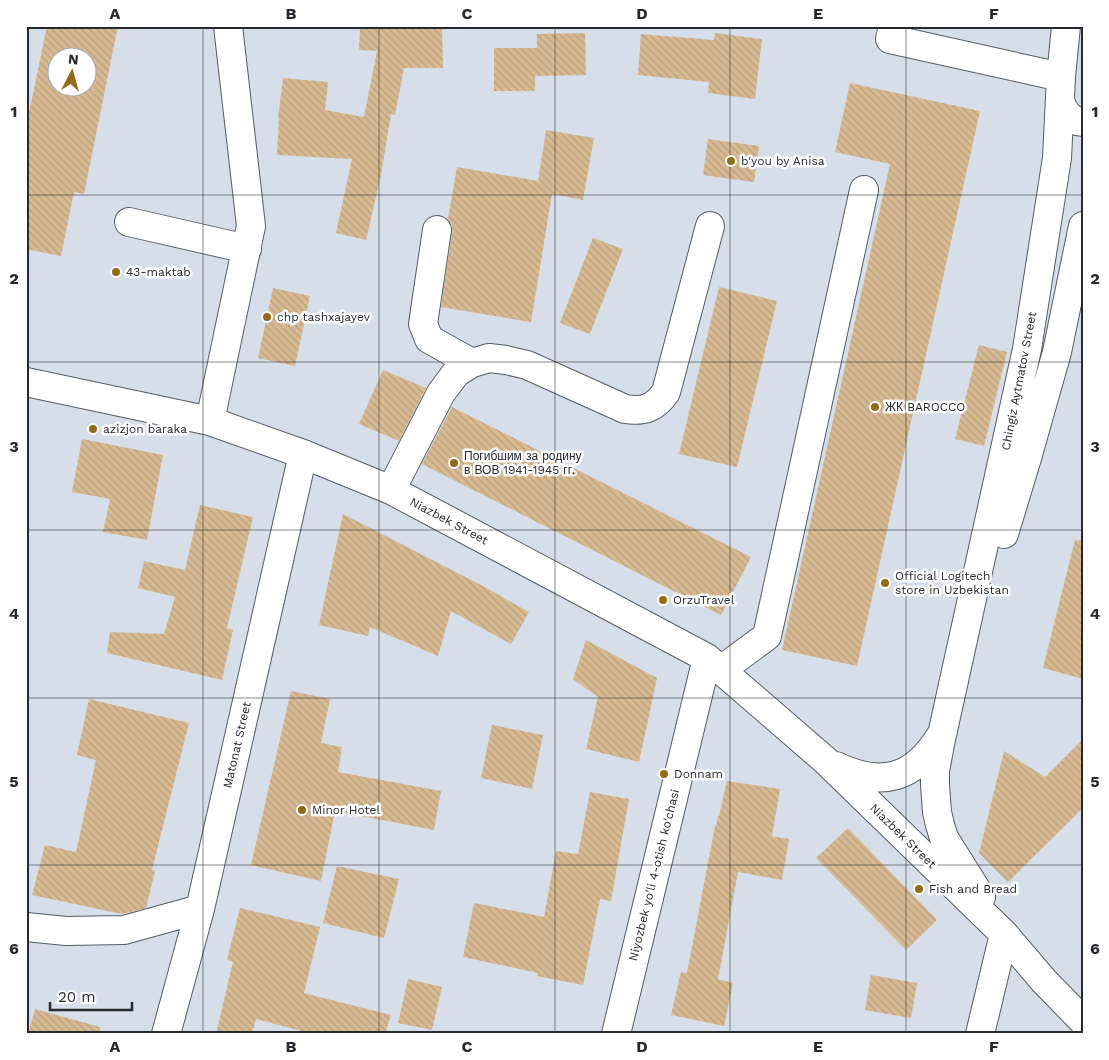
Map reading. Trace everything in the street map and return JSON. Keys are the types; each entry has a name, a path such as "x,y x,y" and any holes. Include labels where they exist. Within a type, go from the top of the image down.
{"street":[{"path":"210,421 251,226 228,26"},
{"path":"893,26 890,39 1060,88 1062,107 1072,119 1083,122"},
{"name":"Chingiz Aytmatov Street","path":"1004,934 944,838 937,812 935,785 943,730 1027,349 1057,158 1060,88 1066,26"},
{"path":"714,664 767,636 864,190"},
{"path":"129,222 247,249"},
{"path":"391,490 441,393 456,373 472,363 489,358 527,365 625,409 637,411 659,402 666,392 710,226"},
{"name":"Chingiz Aytmatov Street","path":"943,730 1027,458 1057,352 1083,226"},
{"path":"437,230 423,324 429,339 472,363"},
{"name":"Niazbek Street","path":"26,382 210,421 303,454 391,490 714,664 825,760 1004,934 1044,981 1083,1021"},
{"name":"Matonat Street","path":"166,1034 200,909 303,454"},
{"name":"Niyozbek yo'li 4-otish ko'chasi","path":"616,1034 714,664"},
{"name":"Niazbek Street","path":"825,760 860,776 890,777 906,771 919,762 931,750 943,730"},
{"path":"26,927 66,931 124,930 200,909"},
{"path":"980,1034 1004,934"}],"building":[{"path":"47,26 118,26 84,194 74,192 61,256 26,249 26,127"},
{"path":"360,26 442,26 443,68 404,68 395,115 391,114 381,175 366,240 336,233 352,159 277,155 278,118 283,78 328,82 325,110 364,117 377,51 359,50"},
{"path":"585,33 586,75 535,76 535,91 494,91 494,48 537,48 537,34"},
{"path":"715,33 762,39 755,99 708,93 709,82 638,75 641,34 714,40"},
{"name":"ЖК BAROCCO","path":"850,83 980,111 857,666 782,650 890,164 835,152"},
{"path":"546,130 594,138 583,200 552,194 531,322 441,307 452,232 452,225 448,219 457,167 538,181"},
{"name":"b'you by Anisa","path":"708,139 759,146 754,182 703,175"},
{"path":"593,238 623,249 590,334 560,323"},
{"path":"719,287 777,301 737,467 679,454"},
{"path":"273,288 310,296 295,366 258,358"},
{"path":"979,345 1007,352 984,446 955,439"},
{"path":"383,370 426,388 399,441 359,424"},
{"path":"452,407 751,557 721,615 422,464"},
{"path":"82,439 163,455 147,540 103,532 110,499 72,492"},
{"path":"200,505 253,517 227,628 233,630 222,680 107,653 110,632 164,634 175,597 138,588 144,561 185,570"},
{"path":"343,514 481,585 529,612 511,644 451,611 438,656 370,627 368,636 319,625"},
{"path":"1075,540 1083,541 1083,679 1043,668"},
{"path":"586,640 657,678 639,762 586,749 598,697 573,679"},
{"path":"291,691 330,699 321,743 342,747 338,772 441,791 434,830 335,811 321,881 251,865"},
{"path":"89,699 189,723 152,870 155,871 146,908 122,914 32,895 45,845 76,852 96,760 77,755"},
{"path":"492,725 543,735 532,789 481,778"},
{"path":"1083,739 1083,808 1008,882 979,853 1004,751 1045,777"},
{"path":"727,781 780,789 772,836 789,839 782,880 738,872 718,979 733,983 724,1026 671,1015 681,972 687,973 715,826"},
{"path":"590,792 629,799 611,901 600,899 583,985 537,976 538,973 463,957 474,903 544,917 556,851 578,854"},
{"path":"848,828 937,920 906,950 816,858"},
{"path":"337,866 399,879 384,938 323,923"},
{"path":"240,908 320,927 304,993 391,1015 385,1034 313,1034 256,1019 252,1034 216,1034 233,962 227,960"},
{"path":"871,975 917,983 911,1018 865,1010"},
{"path":"408,979 442,987 432,1030 398,1023"},
{"path":"35,1009 100,1027 99,1034 28,1034"}],"place":[{"name":"b'you by Anisa","path":"731,161"},
{"name":"43-maktab","path":"116,272"},
{"name":"chp tashxajayev","path":"267,317"},
{"name":"ЖК BAROCCO","path":"875,407"},
{"name":"azizjon baraka","path":"93,429"},
{"name":"Погибшим за родину в ВОВ 1941-1945 гг.","path":"454,463"},
{"name":"Official Logitech store in Uzbekistan","path":"885,583"},
{"name":"OrzuTravel","path":"663,600"},
{"name":"Donnam","path":"664,774"},
{"name":"Minor Hotel","path":"302,810"},
{"name":"Fish and Bread","path":"919,889"}]}
